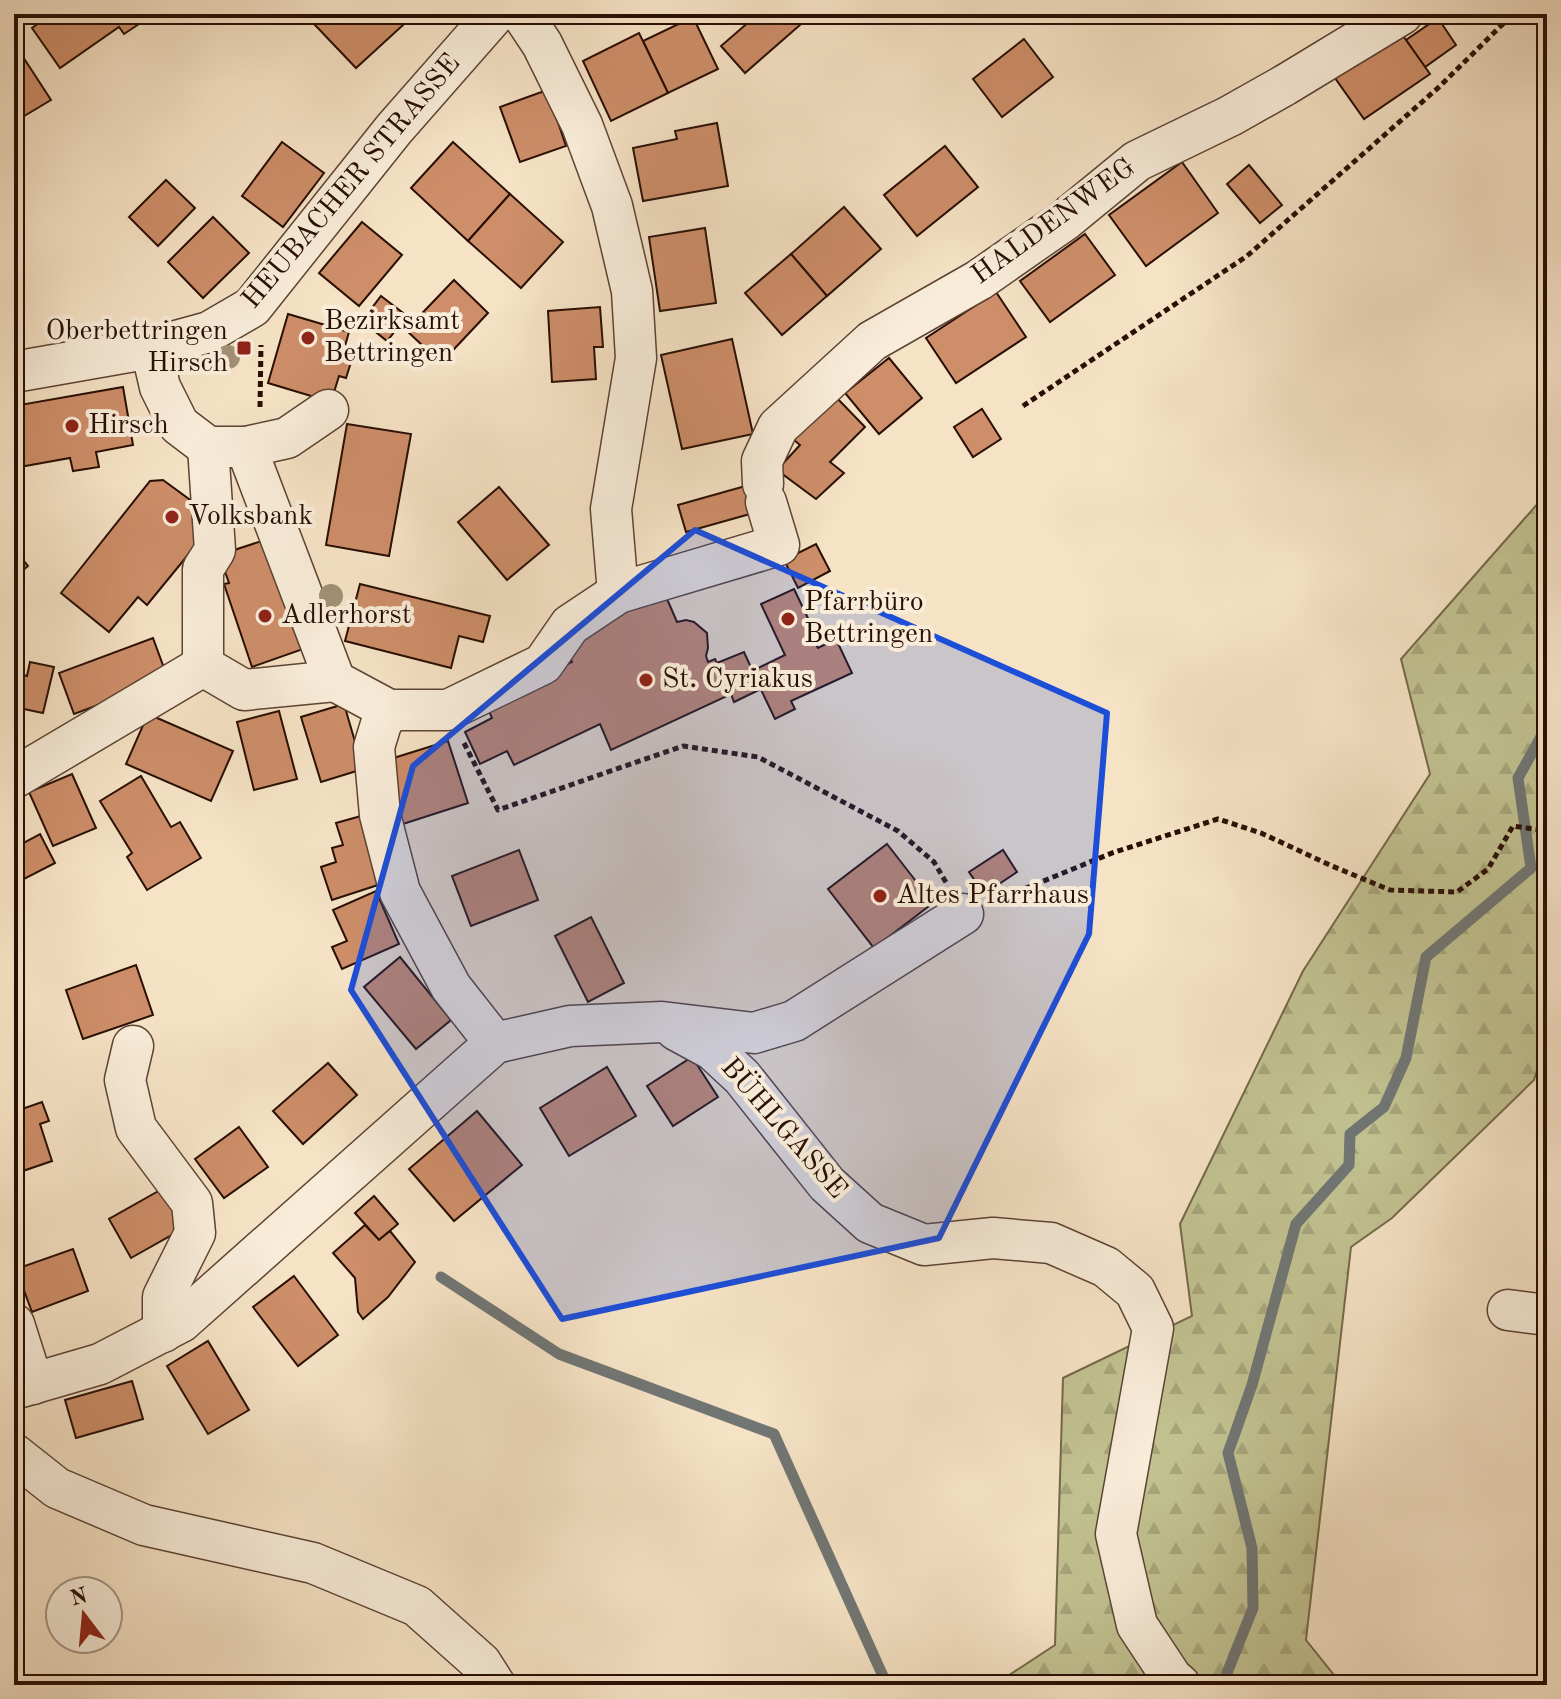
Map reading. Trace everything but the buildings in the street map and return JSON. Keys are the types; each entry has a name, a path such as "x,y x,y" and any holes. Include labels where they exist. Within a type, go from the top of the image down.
{"street":[{"name":"HEUBACHER STRASSE","path":"14,372 151,348 209,332 252,307 394,129 495,14"},
{"path":"203,666 244,690 335,681 389,710 448,710 543,664 570,625 618,593 611,509 636,358 632,291 612,206 582,125 542,44 522,14"},
{"name":"HALDENWEG","path":"618,593 779,545 764,493 762,461 778,427 872,341 979,280 1065,220 1137,161 1244,108 1402,14"},
{"path":"151,348 160,387 179,425 238,446 287,438 328,410"},
{"path":"203,666 203,569 215,550 238,446"},
{"path":"238,446 335,681"},
{"path":"14,778 203,666"},
{"path":"389,710 374,747 380,815 400,892 451,987 495,1043"},
{"path":"14,1324 23,1386 100,1364 181,1322 495,1043 570,1026 662,1022 754,1033 794,1021 963,914"},
{"name":"BÜHLGASSE","path":"662,1022 713,1050 742,1077 827,1184 870,1223 924,1245 993,1238 1051,1243 1106,1267 1135,1291 1153,1328 1116,1534 1137,1625 1176,1681"},
{"path":"133,1046 125,1080 136,1128 192,1203 194,1218 195,1233 163,1297 163,1332"},
{"path":"1508,1310 1547,1315"},
{"path":"14,1454 57,1488 144,1525 313,1563 417,1606 481,1663 495,1685"}],"path":[{"path":"1023,406 1247,256 1439,87 1513,14"},
{"path":"238,446 262,294"},
{"path":"448,710 498,810 683,746 758,757 898,831 934,862 963,914 1112,853 1218,819 1261,833 1390,890 1457,892 1488,869 1513,826 1547,831"}],"highlighted area":[{"path":"695,530 1107,713 1089,934 939,1238 562,1319 351,990 413,766"}],"green space":[{"path":"1547,493 1547,1037 1534,1080 1392,1218 1351,1247 1306,1640 1342,1685 994,1685 1055,1645 1063,1378 1192,1316 1180,1224 1303,971 1430,774 1401,659"}],"waterway":[{"path":"1227,1673 1253,1608 1252,1548 1228,1453 1252,1385 1296,1224 1349,1165 1350,1134 1384,1107 1406,1058 1426,957 1531,868 1518,778 1547,731"},
{"path":"441,1277 559,1354 774,1434 887,1685"}],"place":[{"name":"Bezirksamt Bettringen","path":"308,338"},
{"name":"Oberbettringen Hirsch","path":"244,348"},
{"name":"Hirsch","path":"72,426"},
{"name":"Volksbank","path":"172,517"},
{"name":"Adlerhorst","path":"265,616"},
{"name":"Pfarrbüro Bettringen","path":"788,619"},
{"name":"St. Cyriakus","path":"646,680"},
{"name":"Altes Pfarrhaus","path":"880,896"}]}
